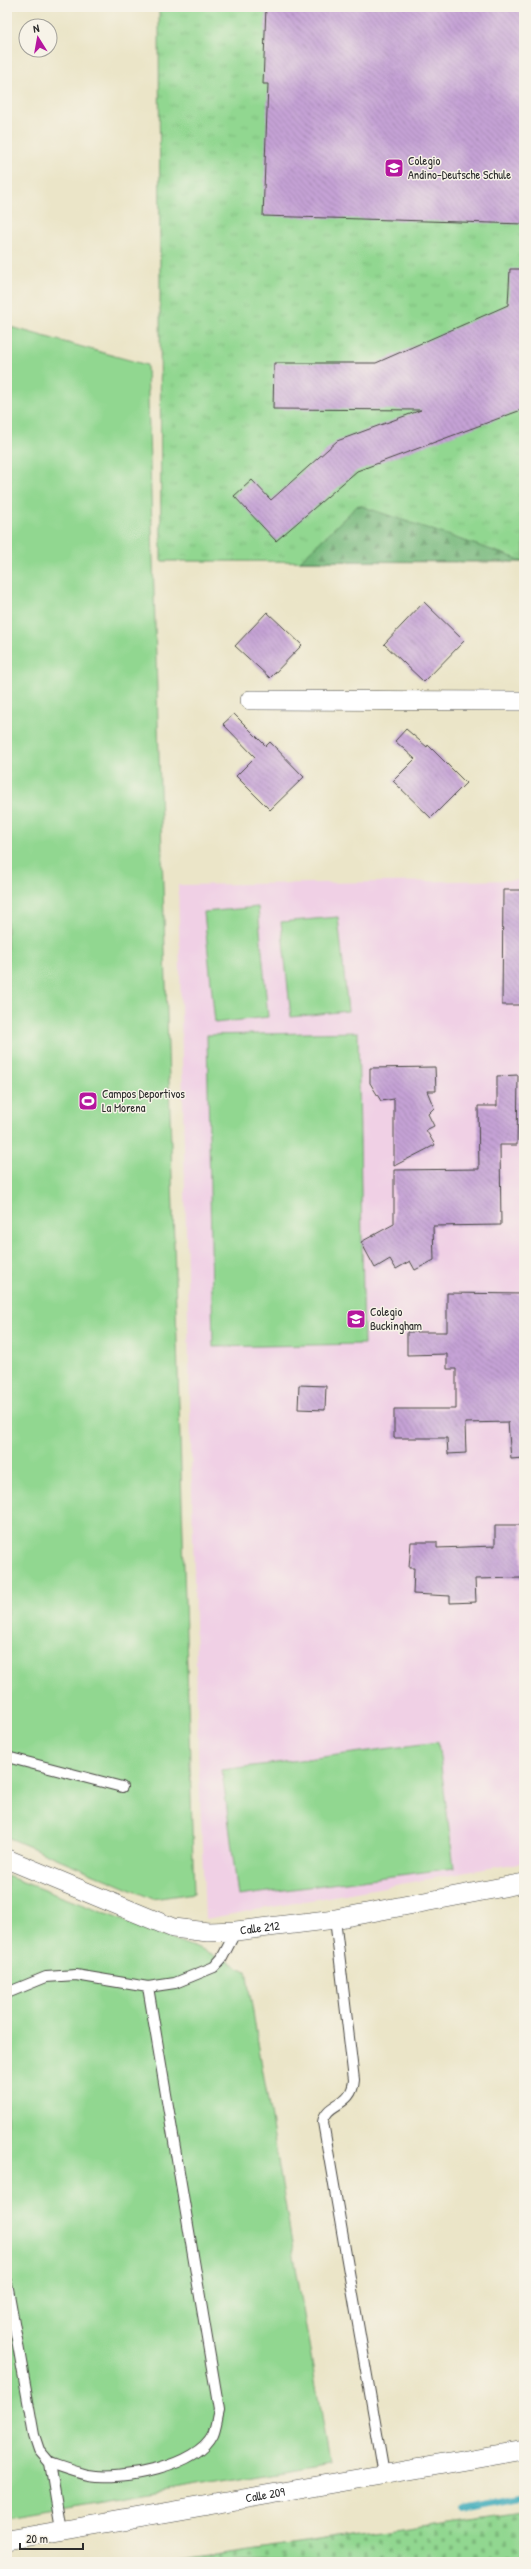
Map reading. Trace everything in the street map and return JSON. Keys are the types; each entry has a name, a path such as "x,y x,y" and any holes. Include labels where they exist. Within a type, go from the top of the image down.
{"street":[{"path":"250,700 524,701"},
{"name":"Calle 212","path":"7,1859 173,1928 208,1932 236,1931 335,1918 524,1883"},
{"name":"Calle 209","path":"7,2540 524,2450"}],"lane":[{"path":"7,1757 122,1787"},
{"path":"335,1918 354,2080 353,2091 347,2100 328,2112 323,2122 384,2474"},
{"path":"7,1992 46,1977 76,1975 148,1987 175,1983 214,1967 222,1958 236,1931"},
{"path":"50,2463 89,2475 125,2474 163,2467 197,2452 213,2434 219,2410 148,1987"},
{"path":"7,2283 34,2435 39,2450 50,2463 61,2530"}],"shaded area":[{"name":"Colegio Buckingham","path":"524,880 524,1862 205,1919 198,1753 178,885"}],"green space":[{"path":"159,7 524,7 524,562 161,561"},
{"name":"Campos Deportivos La Morena","path":"7,326 147,365 194,1893 153,1899 7,1837"},
{"path":"358,505 524,561 524,562 300,561"},
{"path":"258,907 268,1017 215,1023 204,912"},
{"path":"338,917 348,1011 291,1017 281,922"},
{"path":"358,1032 364,1344 213,1347 207,1035"},
{"path":"438,1742 454,1868 238,1896 222,1770"},
{"path":"7,1876 222,1958 246,1971 329,2463 7,2517"},
{"path":"524,2511 524,2562 175,2562"}],"building":[{"path":"266,7 524,7 524,224 263,216 268,84 263,84"},
{"path":"510,269 524,269 524,409 357,471 276,541 234,496 252,480 271,500 337,441 421,410 273,409 274,363 376,363 508,305"},
{"path":"424,602 464,641 424,682 384,644"},
{"path":"267,612 302,645 270,678 235,646"},
{"path":"234,714 266,746 270,742 304,777 270,810 236,776 255,757 223,724"},
{"path":"406,729 427,747 428,745 466,783 431,818 393,781 415,759 395,741"},
{"path":"503,890 524,890 524,1005 502,1005"},
{"path":"435,1067 436,1091 427,1091 434,1108 428,1114 434,1126 426,1130 435,1145 394,1166 394,1099 381,1101 370,1083 370,1068"},
{"path":"518,1075 517,1145 500,1145 501,1225 433,1226 434,1260 415,1270 410,1261 396,1269 390,1259 375,1268 361,1242 394,1224 394,1170 479,1169 478,1106 497,1106 497,1076"},
{"path":"447,1293 524,1294 524,1458 511,1459 508,1422 465,1423 466,1453 448,1454 447,1438 394,1438 394,1409 456,1409 456,1369 447,1369 447,1354 407,1355 407,1332 447,1332"},
{"path":"299,1385 326,1386 325,1410 298,1409"},
{"path":"495,1525 521,1525 522,1578 475,1579 476,1602 450,1603 450,1596 413,1594 414,1568 409,1568 411,1542 437,1542 437,1548 495,1546"}],"waterway":[{"path":"464,2509 524,2497"}],"place":[{"name":"Colegio Andino-Deutsche Schule","path":"394,168"},
{"name":"Campos Deportivos La Morena","path":"88,1101"},
{"name":"Colegio Buckingham","path":"356,1319"}]}
